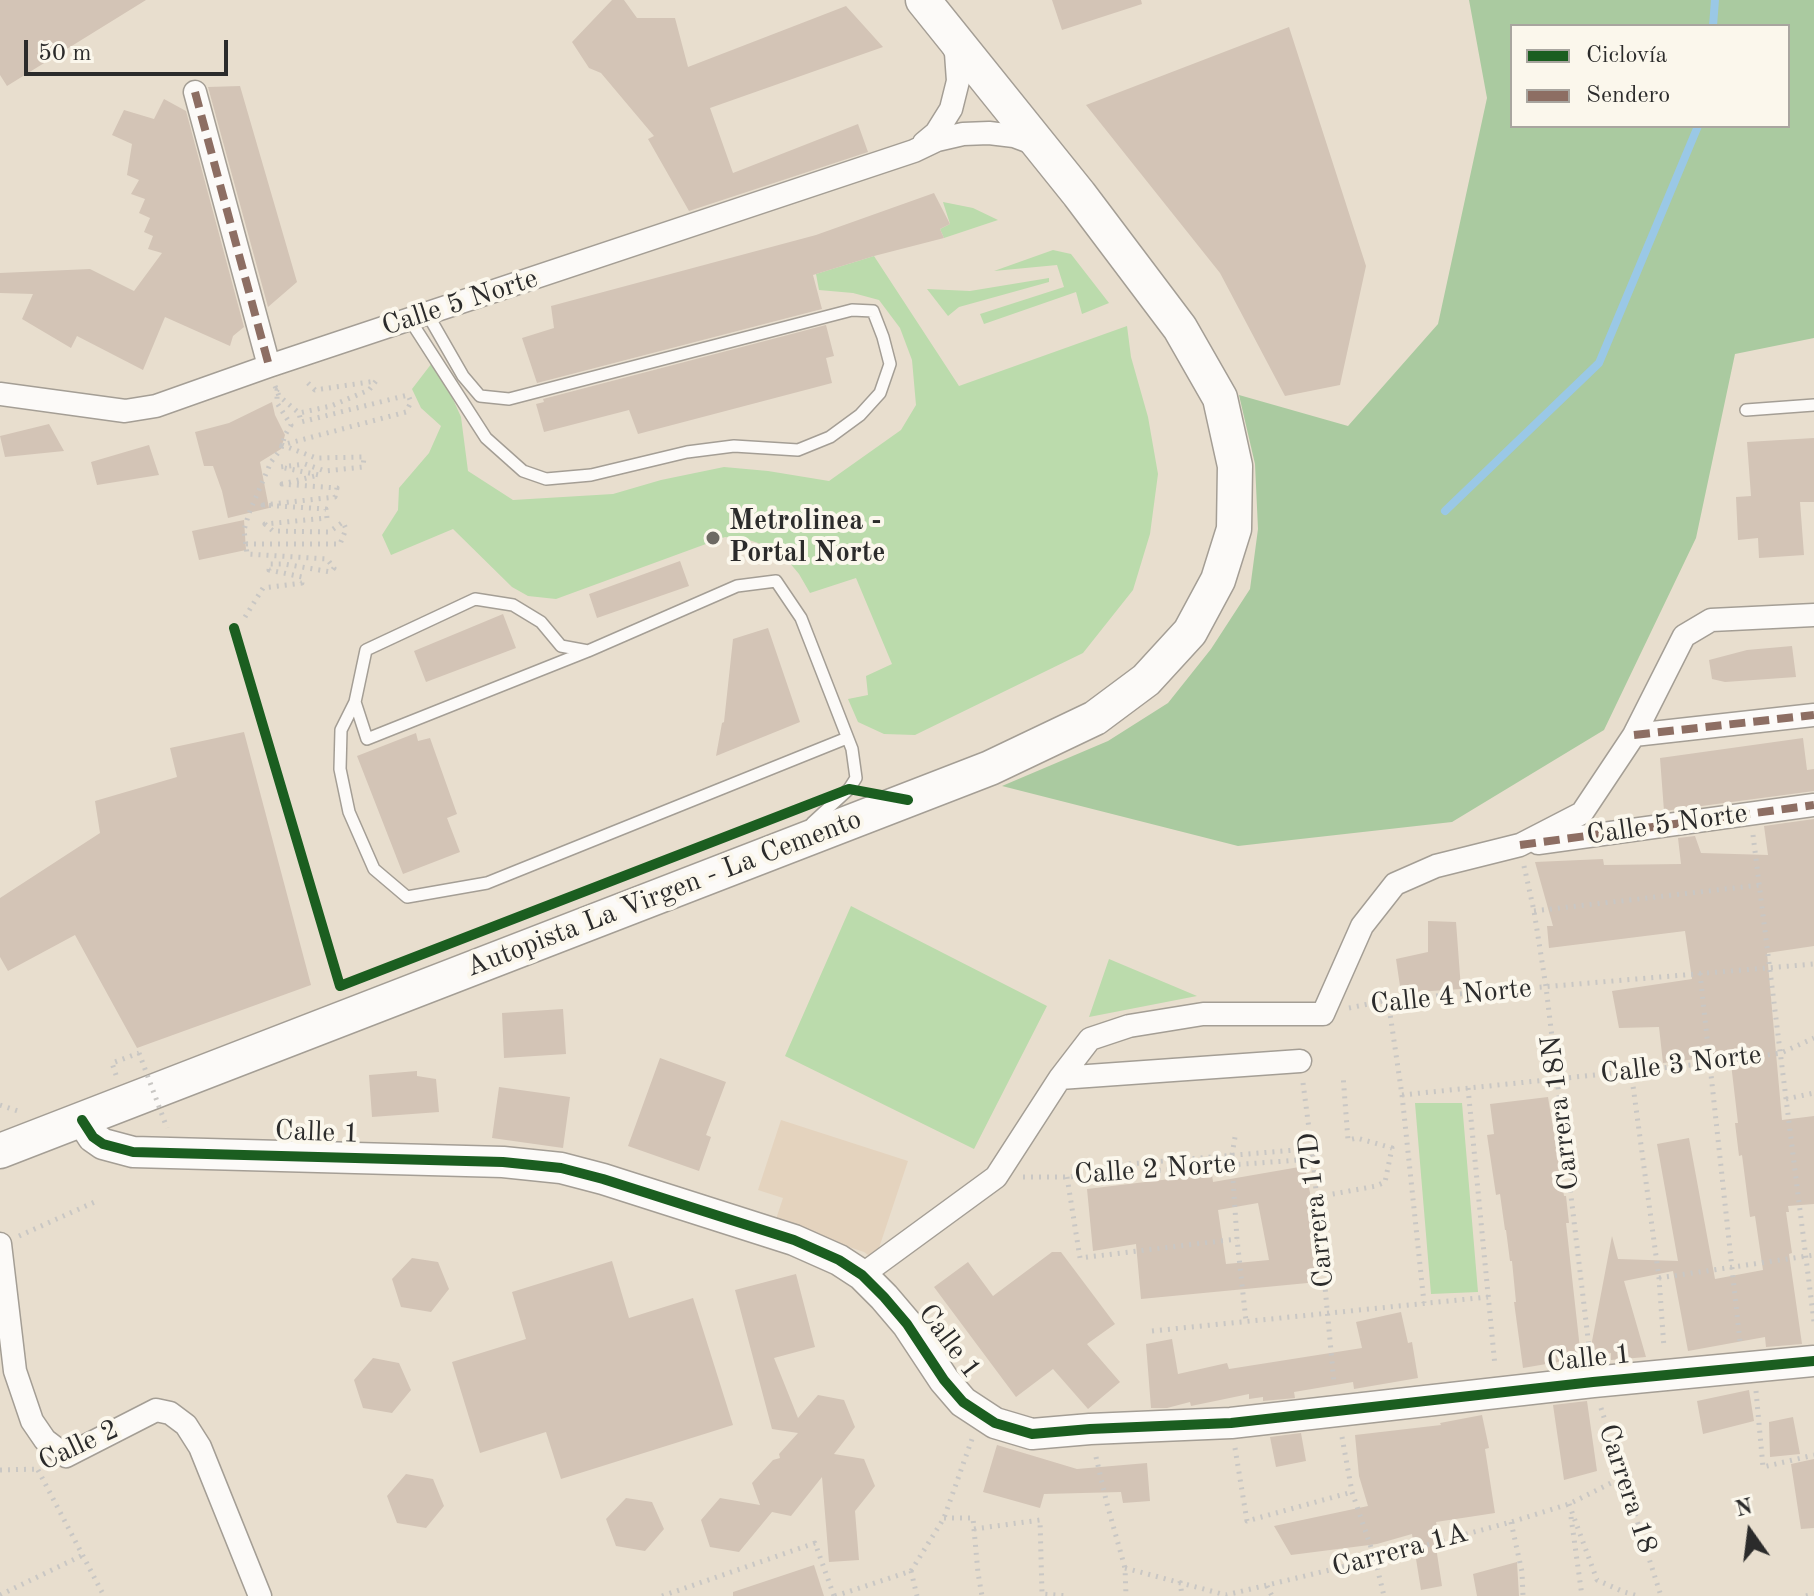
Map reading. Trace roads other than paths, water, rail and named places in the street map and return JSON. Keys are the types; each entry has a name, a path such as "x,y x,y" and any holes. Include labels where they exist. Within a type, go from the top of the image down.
{"main road":[{"name":"Autopista La Virgen - La Cemento","path":"0,1151 990,768 1095,718 1146,680 1190,632 1218,580 1234,529 1235,466 1220,398 1180,328 1079,194 923,0"}],"street":[{"name":"Calle 5 Norte","path":"914,151 936,133 951,109 958,81 956,53 945,26"},
{"path":"195,92 269,366"},
{"name":"Calle 5 Norte","path":"0,394 125,411 156,406 914,151 937,140 963,134 989,133 1014,136 1038,145"},
{"path":"862,1275 996,1177 1060,1078 1090,1039 1129,1026 1203,1014 1323,1014 1362,926 1395,884 1436,866 1520,845 1582,813 1634,735 1684,636 1711,620 1814,615"},
{"path":"1634,735 1814,715"},
{"name":"Calle 5 Norte","path":"1520,845 1814,805"},
{"path":"1060,1078 1300,1061"},
{"name":"Calle 1","path":"82,1120 93,1137 103,1144 133,1152 503,1162 561,1168 794,1240 839,1260 862,1275 907,1324 954,1393 981,1415 1032,1434 1231,1423 1497,1392 1814,1361"},
{"name":"Calle 2","path":"0,1245 15,1371 32,1421 45,1440 66,1456 156,1410 170,1413 186,1425 200,1447 260,1596"}],"lane":[{"path":"852,310 873,311 890,364 880,393 860,415 830,437 798,450 734,446 687,452 591,475 546,479 523,471 486,438 419,318 480,396 509,399 852,310"},
{"path":"1746,410 1814,405"},
{"path":"355,702 367,739 588,651 737,586 776,581 801,618 852,749 856,778 849,789 788,846"},
{"path":"588,651 561,646 541,622 513,605 475,599 366,650 355,702 341,730 340,769 349,812 374,869 407,897 487,883 847,738"}],"waterway":[{"path":"1713,24 1715,0"},
{"path":"1445,511 1599,363 1697,128"}],"place":[{"name":"Metrolinea - Portal Norte","path":"713,538"}]}
